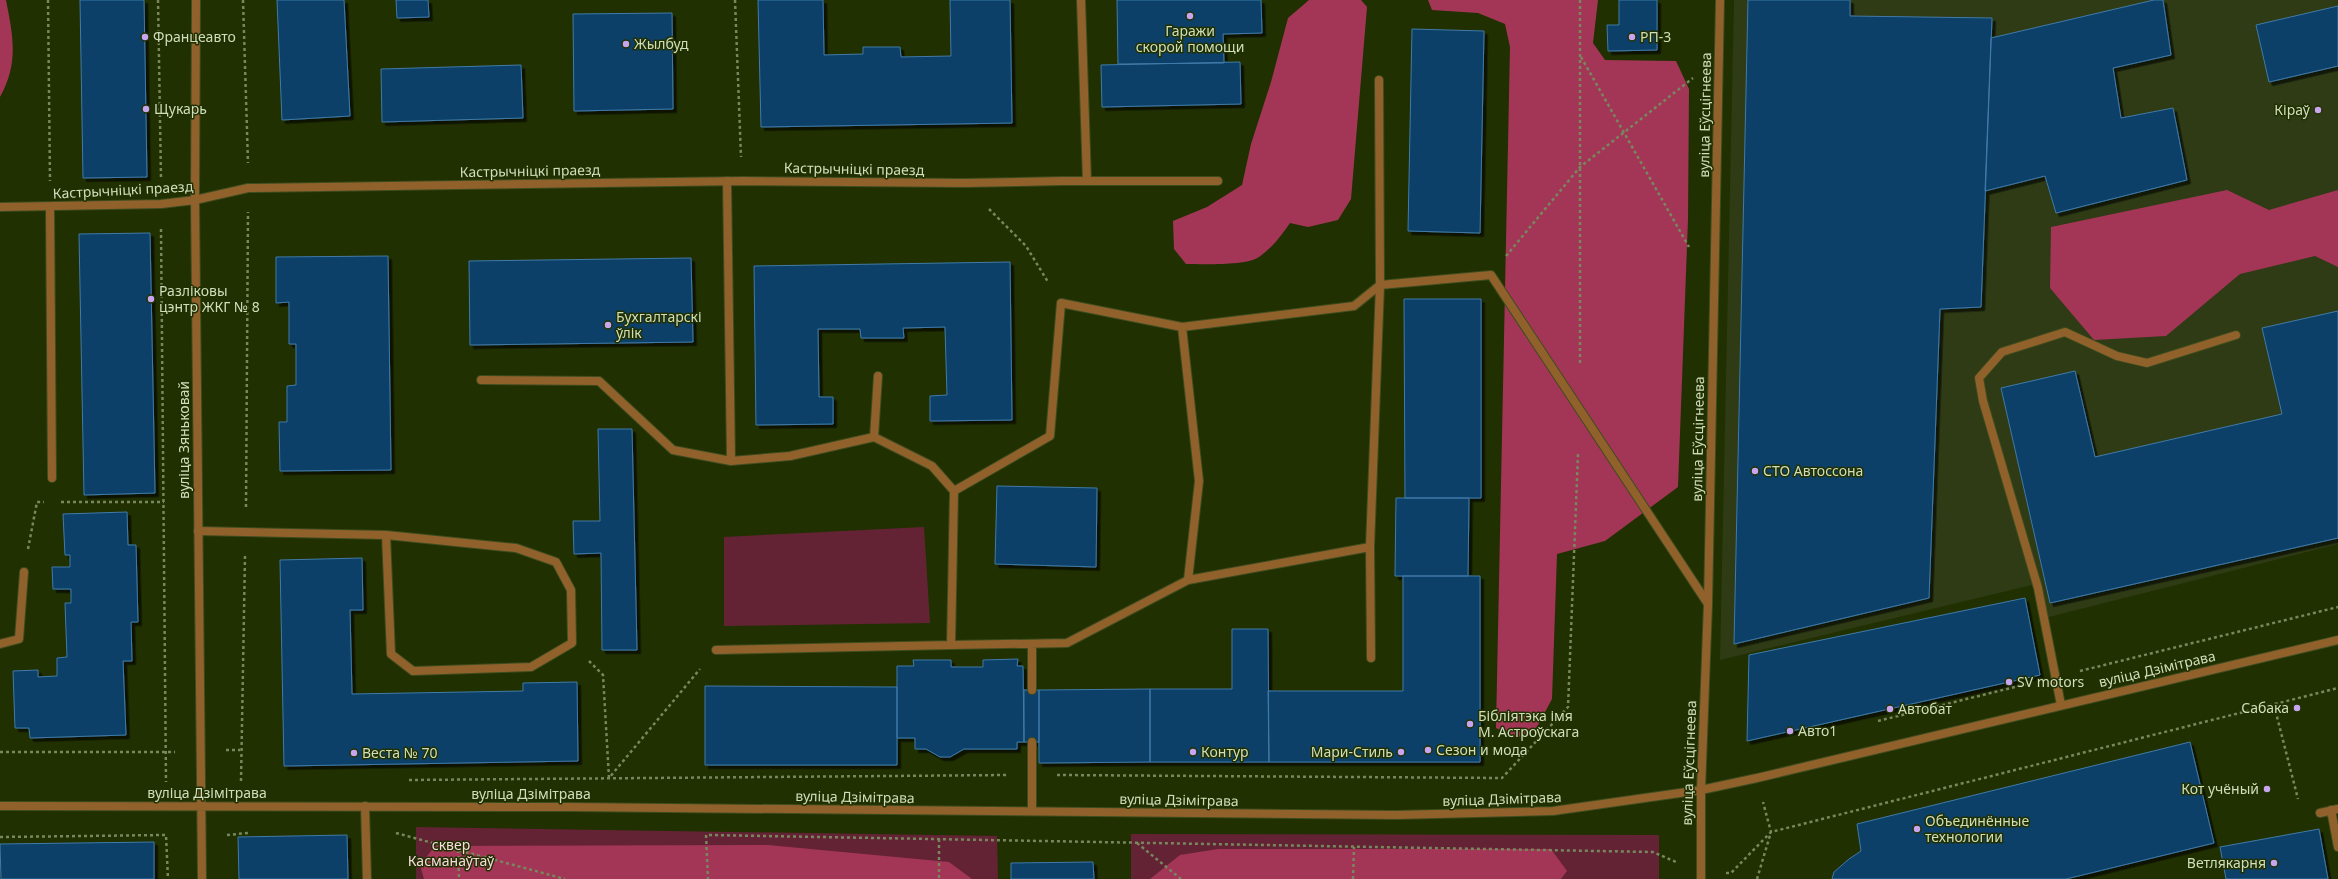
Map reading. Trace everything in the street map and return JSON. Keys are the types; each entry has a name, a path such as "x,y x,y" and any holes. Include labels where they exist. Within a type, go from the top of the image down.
{"street":[{"name":"вуліца Зяньковай","path":"196,0 195,200 200,806 202,879"},
{"path":"1081,0 1087,181"},
{"name":"вуліца Еўсцігнеева","path":"1701,876 1700,790 1708,604 1720,0"},
{"path":"1371,658 1370,547 1380,285 1380,80"},
{"name":"Кастрычніцкі праезд","path":"0,207 161,204 195,200 248,188 742,181 964,183 1062,181 1218,181"},
{"path":"727,182 732,461"},
{"path":"50,207 52,478"},
{"path":"954,491 1050,436 1061,303 1182,327 1354,306 1380,285 1491,275 1708,604"},
{"path":"1182,327 1199,481 1188,580"},
{"path":"2061,705 2038,588 1983,400 1979,378 2002,352 2065,332 2117,356 2147,363 2236,336"},
{"path":"874,437 878,376"},
{"path":"481,380 600,381 673,450 732,461 790,456 874,437 932,466 954,491 951,644"},
{"path":"198,531 386,535 516,548 556,562 571,590 572,643 532,667 413,671 391,654 386,535"},
{"path":"716,650 951,644 1067,643 1188,580 1370,547"},
{"path":"0,644 19,639 24,572"},
{"name":"вуліца Дзімітрава","path":"0,806 365,806 1396,815 1553,811 1700,790 2338,640"},
{"path":"1032,644 1032,690"},
{"path":"1032,742 1032,811"},
{"path":"365,806 367,879"},
{"path":"2320,813 2335,810 2333,820 2338,847"}],"path":[{"path":"48,0 50,207"},
{"path":"158,0 167,752 166,835 168,879"},
{"path":"239,834 246,533 248,188 243,0"},
{"path":"734,0 742,181"},
{"path":"1580,0 1580,364"},
{"path":"1580,56 1690,249"},
{"path":"1491,275 1580,167 1719,58"},
{"path":"964,183 1026,246 1061,303"},
{"path":"405,780 1032,775 1502,778 1568,707 1580,411"},
{"path":"24,572 37,502 45,502"},
{"path":"53,502 164,502"},
{"path":"572,643 603,675 609,778"},
{"path":"609,778 716,650"},
{"path":"698,835 1653,852 1701,876 1731,872 1771,832 2338,688"},
{"path":"2274,705 2302,812 2333,820"},
{"path":"0,752 167,752 240,750"},
{"path":"240,781 248,781"},
{"path":"366,831 411,831"},
{"path":"387,831 565,879"},
{"path":"1757,879 1771,832"},
{"path":"225,839 227,834 255,833"},
{"path":"0,837 166,835"},
{"path":"706,835 708,879"},
{"path":"939,839 939,879"},
{"path":"1137,842 1181,879"},
{"path":"1353,879 1354,847"},
{"path":"458,850 459,879"}],"shaded area":[{"path":"1734,0 2338,0 2338,544 2045,618 2032,585 1720,660"}],"green space":[{"path":"0,0 6,0 11,26 13,49 10,73 0,97"},
{"path":"1309,0 1361,0 1367,7 1351,199 1338,220 1308,227 1290,223 1272,246 1253,260 1224,264 1186,264 1174,249 1173,221 1207,207 1242,185 1251,144 1271,82 1288,18"},
{"path":"1428,0 1598,0 1593,43 1605,60 1676,61 1689,89 1688,219 1678,487 1605,541 1557,554 1552,699 1537,727 1517,738 1496,728 1510,47 1505,24 1478,13 1432,10"},
{"path":"2227,190 2269,210 2338,190 2338,267 2315,256 2240,274 2166,336 2094,340 2050,288 2051,227"},
{"path":"924,527 930,623 724,626 724,537"},
{"name":"сквер Касманаўтаў","path":"416,827 997,836 998,879 416,879"},
{"path":"1131,834 1659,835 1659,879 1131,879"},
{"path":"768,845 949,862 972,879 424,879 420,865 435,846"},
{"path":"1218,849 1551,849 1567,871 1561,879 1150,879 1180,855"}],"building":[{"path":"80,0 144,0 147,177 83,178"},
{"path":"277,0 344,0 350,116 282,120"},
{"path":"396,0 428,0 429,17 397,18"},
{"path":"758,0 823,0 824,55 863,54 863,47 900,47 901,57 951,56 950,0 1010,0 1012,123 761,127"},
{"name":"Гаражи скорой помощи","path":"1117,0 1261,0 1262,33 1223,34 1224,63 1118,64"},
{"name":"РП-3","path":"1619,0 1657,0 1657,50 1608,51 1607,25 1619,25"},
{"path":"1748,0 1850,0 1850,16 1992,18 1981,307 1940,309 1929,598 1734,644"},
{"path":"2154,0 2163,0 2171,55 2113,68 2121,118 2173,108 2187,180 2056,213 2045,176 1985,191 1991,38"},
{"path":"2338,6 2338,66 2269,82 2256,25"},
{"path":"672,13 673,109 574,111 573,14"},
{"path":"1412,29 1484,31 1480,233 1408,231"},
{"path":"1240,62 1241,104 1102,107 1101,65"},
{"path":"521,65 523,118 382,122 381,69"},
{"path":"150,233 155,493 84,495 79,234"},
{"path":"388,256 391,470 280,471 279,422 287,422 287,386 296,385 296,344 289,344 289,302 276,303 276,257"},
{"path":"691,258 693,342 470,345 469,261"},
{"path":"1010,262 1012,420 930,421 930,396 947,395 945,327 903,328 904,338 861,338 860,329 818,329 819,397 833,397 833,424 756,425 754,266"},
{"path":"1404,299 1481,299 1481,498 1405,498"},
{"path":"2338,311 2338,538 2050,603 2001,388 2075,371 2095,457 2282,414 2262,328"},
{"path":"598,429 632,429 637,650 602,650 601,553 574,554 573,521 600,521"},
{"path":"997,486 1097,488 1096,567 995,564"},
{"path":"1396,498 1469,498 1468,576 1395,576"},
{"path":"127,512 128,545 136,545 138,622 131,622 132,661 123,661 126,735 30,738 29,728 15,728 13,671 38,670 38,677 57,676 57,658 67,657 65,603 71,603 71,589 53,589 52,567 70,567 70,555 65,555 63,514"},
{"path":"362,558 363,610 350,610 352,694 523,691 523,683 577,682 578,761 284,766 280,560"},
{"path":"1403,576 1480,576 1480,762 1269,762 1268,691 1403,691"},
{"path":"2025,598 2040,675 1747,741 1749,655"},
{"path":"1232,629 1268,629 1269,762 1150,762 1150,689 1232,689"},
{"path":"1018,659 1017,666 1023,666 1024,742 1017,742 1017,749 964,749 950,757 940,757 926,749 915,749 915,738 897,738 897,666 914,666 913,660 951,660 951,667 983,667 983,660"},
{"path":"705,686 897,687 897,765 705,765"},
{"path":"1150,689 1150,762 1039,763 1039,690"},
{"path":"1024,690 1039,690 1039,742 1024,742"},
{"path":"2190,742 2214,843 2066,879 1832,879 1834,872 1861,851 1857,824"},
{"name":"Ветлякарня","path":"2319,829 2328,879 2226,879 2220,847"},
{"path":"347,835 348,879 239,879 238,837"},
{"path":"154,842 154,879 1,879 0,844"},
{"path":"1093,862 1094,879 1011,879 1011,863"}],"place":[{"name":"Гаражи скорой помощи","path":"1190,16"},
{"name":"Францеавто","path":"145,37"},
{"name":"РП-3","path":"1632,37"},
{"name":"Жылбуд","path":"626,44"},
{"name":"Щукарь","path":"146,109"},
{"name":"Кіраў","path":"2318,110"},
{"name":"Разліковы цэнтр ЖКГ № 8","path":"151,299"},
{"name":"Бухгалтарскі ўлік","path":"608,325"},
{"name":"СТО Автоссона","path":"1755,471"},
{"name":"SV motors","path":"2009,682"},
{"name":"Сабака","path":"2297,708"},
{"name":"Автобат","path":"1890,709"},
{"name":"Бібліятэка імя М. Астроўскага","path":"1470,724"},
{"name":"Авто1","path":"1790,731"},
{"name":"Сезон и мода","path":"1428,750"},
{"name":"Контур","path":"1193,752"},
{"name":"Мари-Стиль","path":"1401,752"},
{"name":"Веста № 70","path":"354,753"},
{"name":"Кот учёный","path":"2267,789"},
{"name":"Объединённые технологии","path":"1917,829"},
{"name":"Ветлякарня","path":"2274,863"}]}
